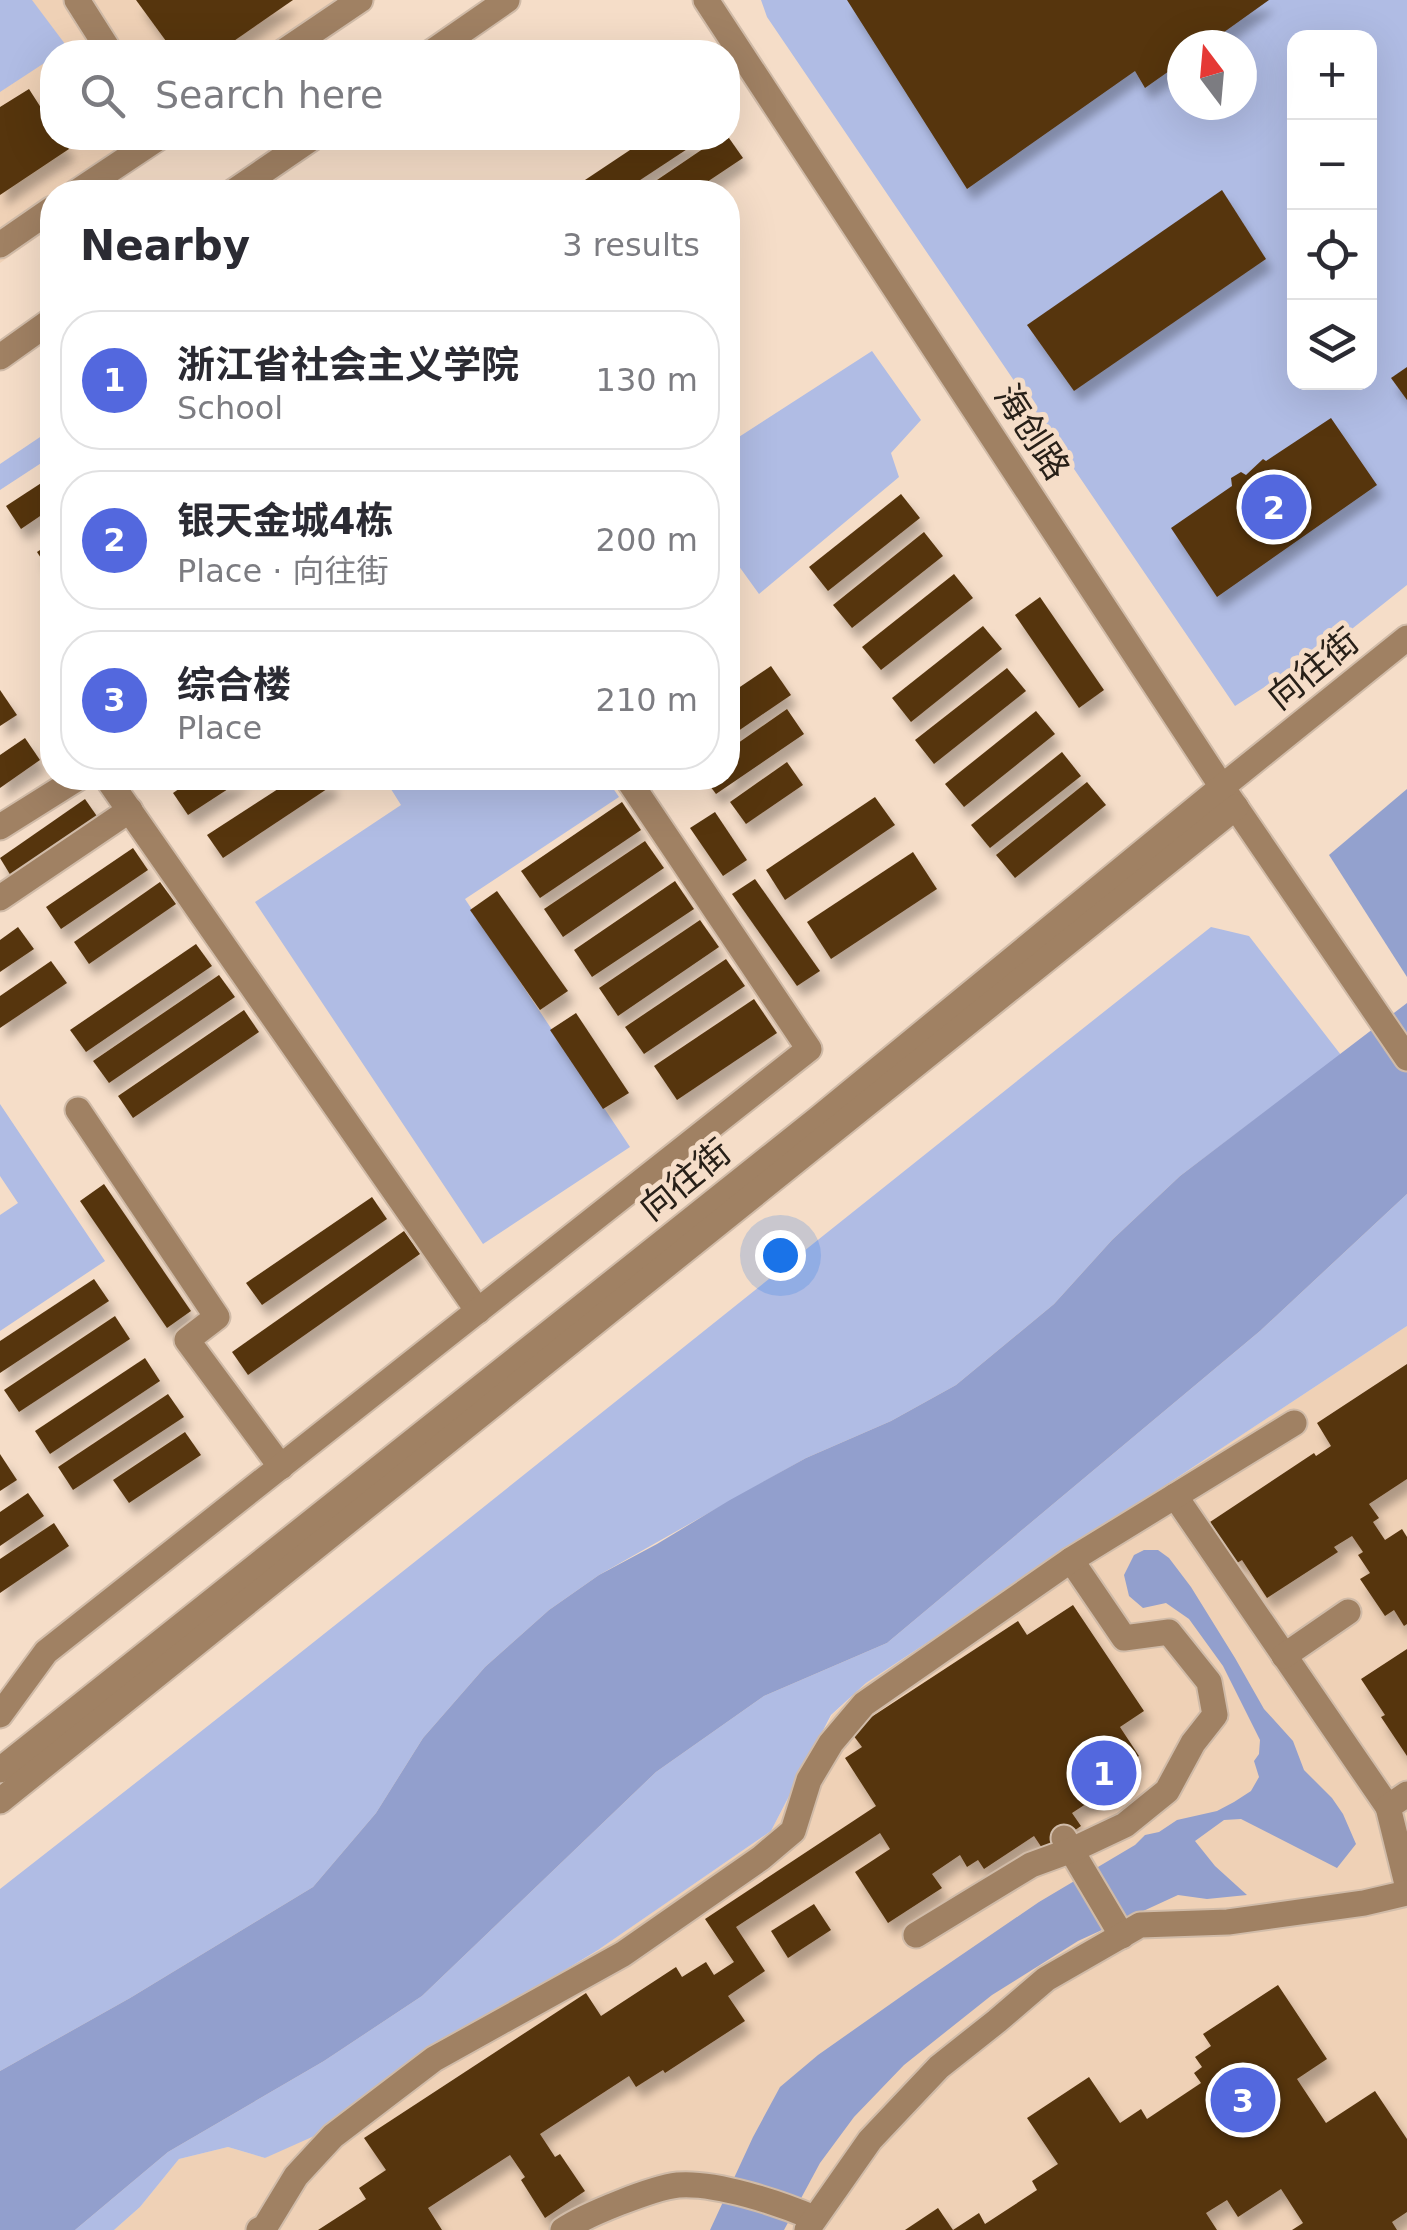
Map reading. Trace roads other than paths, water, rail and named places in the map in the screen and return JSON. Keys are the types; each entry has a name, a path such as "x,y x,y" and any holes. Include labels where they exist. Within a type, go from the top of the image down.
{"street":[{"path":"77,0 102,40"},
{"path":"301,40 360,0"},
{"path":"449,40 507,0"},
{"name":"海创路","path":"706,0 732,40"},
{"name":"海创路","path":"740,52 1229,797 1407,1058"},
{"path":"95,180 140,150"},
{"path":"251,180 295,150"},
{"path":"0,245 40,217"},
{"path":"0,357 40,329"},
{"name":"向往街","path":"0,1801 1229,797 1407,638"},
{"path":"0,827 59,790"},
{"path":"116,790 478,1310"},
{"path":"28,1748 0,1715 46,1652 810,1049 635,790"},
{"name":"向往街","path":"0,1770 1229,797"},
{"path":"0,898 130,810"},
{"path":"78,1110 217,1318 187,1340 281,1466"},
{"path":"263,2229 296,2176 333,2136 434,2059 623,1954 793,1831 810,1780 832,1743 864,1704 1071,1560 1294,1422"},
{"path":"1175,1496 1284,1656 1398,1801 1407,1884"},
{"path":"916,1935 1031,1865 1072,1851 1125,1824 1167,1791 1193,1743 1214,1715 1210,1682 1169,1632 1124,1638 1071,1560"},
{"path":"1284,1656 1348,1612"},
{"path":"1072,1851 1120,1932"},
{"path":"563,2230 592,2214 678,2185 723,2189 807,2220 870,2140 939,2067 1046,1979 1120,1932 1140,1925 1228,1922 1407,1893"}],"place":[{"name":"银天金城4栋","path":"1274,507"},
{"name":"浙江省社会主义学院","path":"1104,1773"},
{"name":"综合楼","path":"1243,2100"}]}
